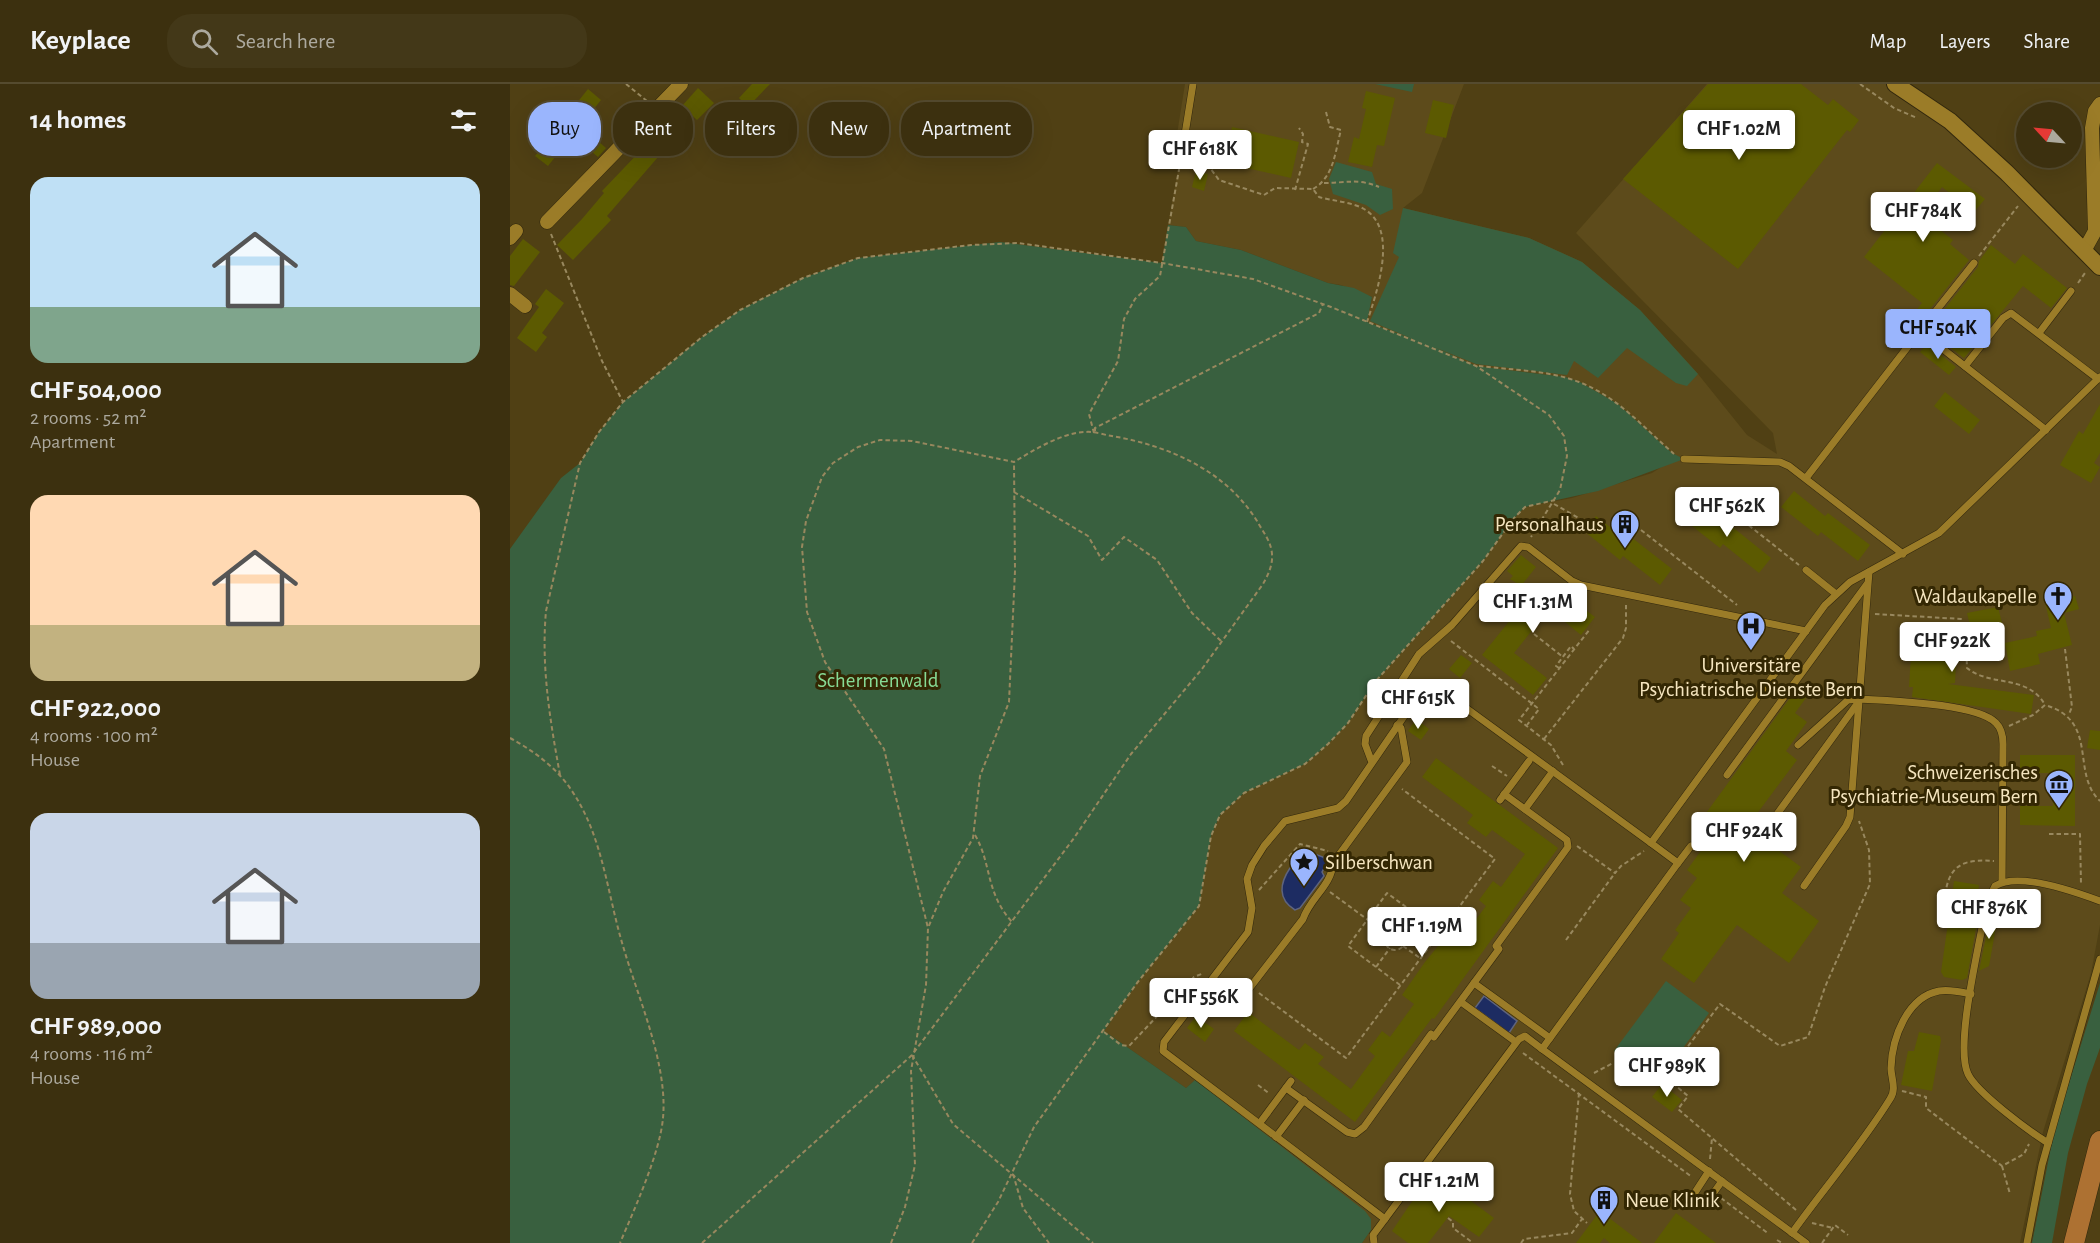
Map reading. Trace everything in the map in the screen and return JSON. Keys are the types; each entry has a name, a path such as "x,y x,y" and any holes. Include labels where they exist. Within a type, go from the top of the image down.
{"main road":[{"path":"2074,1243 2097,1163 2100,1141"}],"street":[{"path":"664,102 681,84"},
{"path":"1895,84 1950,122 2007,173 2093,260"},
{"path":"2093,260 2095,231 2092,128 2095,111 2100,104"},
{"path":"547,222 613,154"},
{"path":"510,294 525,306"}],"lane":[{"path":"1182,149 1192,84"},
{"path":"1806,478 1974,263"},
{"path":"2039,333 2071,291"},
{"path":"1651,843 1806,631 1836,594 1869,572 1939,533 2099,378 2015,314 2007,314 1965,366"},
{"path":"1920,331 2046,430"},
{"path":"1684,459 1779,462 1806,478 1903,555"},
{"path":"1371,760 1365,744 1366,736 1419,654 1442,633 1516,551 1524,546 1576,583 1806,631"},
{"path":"1806,570 1836,594"},
{"path":"1804,886 1846,826 1851,801 1869,572"},
{"path":"1727,776 1868,583"},
{"path":"1385,1219 1163,1051 1164,1042 1248,932 1252,917 1247,879 1249,872 1278,829 1293,817 1338,808 1364,775 1371,760 1421,692 1430,686 1436,687 1678,863"},
{"path":"1798,745 1848,700 1968,710 1988,717 2001,729 2003,744 2002,882"},
{"path":"1764,832 1859,700"},
{"path":"1190,1006 1194,1009 1245,994 1252,987 1332,874 1334,863 1339,855 1407,762 1401,728 1397,725"},
{"path":"1262,1120 1289,1084 1304,1100 1347,1132 1356,1134 1360,1132 1431,1034 1434,1037 1461,1002 1499,949 1496,946 1565,851 1567,840 1525,809 1502,797 1529,760"},
{"path":"1525,809 1553,771"},
{"path":"1542,1049 1691,846"},
{"path":"2048,1143 1979,1089 1969,1076 1963,1043 1988,898 1995,886 2002,882 2046,885 2100,901"},
{"path":"2027,1243 2048,1143 2100,959"},
{"path":"1474,983 1550,1038"},
{"path":"1792,1233 1890,1100 1894,1089 1893,1054 1899,1031 1908,1014 1923,998 1934,993 1954,991 1971,994"},
{"path":"1461,1002 1515,1044"},
{"path":"1374,1243 1373,1234 1515,1044 1524,1036 1806,1243"},
{"path":"1276,1137 1304,1100"},
{"path":"1709,1171 1694,1196 1699,1205 1705,1205 1722,1181"}],"path":[{"path":"626,84 648,102"},
{"path":"1324,183 1333,164 1341,130 1330,127 1326,112"},
{"path":"1295,190 1308,144 1302,142 1303,134 1299,128"},
{"path":"1094,433 1089,414 1118,361 1125,319 1135,298 1160,276 1182,149 1199,153 1219,180 1264,195 1275,188 1313,189 1324,183 1339,183 1347,179 1379,187"},
{"path":"1313,189 1319,197 1363,208 1375,217 1383,233 1380,279 1367,322"},
{"path":"1974,263 2021,202"},
{"path":"547,222 579,306 623,402"},
{"path":"560,775 548,711 544,634 548,595 569,519 580,463 599,432 623,402 702,337 740,310 803,278 858,258 1000,242 1162,263 1253,279 1323,304 1476,366 1549,415 1561,428 1567,456 1556,500 1524,546"},
{"path":"2071,291 2093,260"},
{"path":"1094,433 1095,428 1318,313 1323,304"},
{"path":"1476,366 1555,376 1580,382 1618,404 1672,453 1684,459"},
{"path":"702,1243 912,1055 1114,783 1131,754 1222,642 1263,584 1270,570 1272,556 1269,540 1250,510 1200,465 1139,440 1094,433 1074,434 1014,462 912,441 880,440 858,447 833,463 822,477 806,521 802,547 803,585 810,624 825,662 884,749 928,928 926,986 912,1055 915,1165 905,1207 891,1243"},
{"path":"928,928 943,892 968,852 974,834 981,777 1009,702 1015,571 1014,462"},
{"path":"1014,492 1088,536 1102,560 1124,537 1157,560 1192,613 1222,642"},
{"path":"972,1243 998,1202 1034,1127 1137,983 1199,906 1211,836 1220,815 1244,793 1305,764 1328,744 1348,723 1375,682 1483,561 1514,518 1525,507 1556,500"},
{"path":"1554,504 1589,524"},
{"path":"1737,516 1806,570"},
{"path":"1641,530 1755,620"},
{"path":"1544,740 1623,638 1626,628 1625,595"},
{"path":"1866,613 1961,619 1966,646 1965,663 1971,672 2025,686 2045,705 2068,714 2080,729 2092,790 2100,801"},
{"path":"1579,790 1551,745 1519,720 1590,629"},
{"path":"1442,633 1539,709 1527,725"},
{"path":"1534,633 1563,657"},
{"path":"1559,668 1556,666 1571,646 1574,649"},
{"path":"2065,649 2072,706 2068,714"},
{"path":"1470,662 1473,658"},
{"path":"2001,729 2033,715 2045,705"},
{"path":"510,738 560,775 592,826 664,1092 663,1120 655,1149 620,1243"},
{"path":"1492,766 1514,782"},
{"path":"1252,987 1346,1058 1495,859 1392,782"},
{"path":"1833,1228 1809,1222 1803,1218 1678,1109 1688,1096 1670,1080 1675,1074 1670,1070 1720,1004 1780,1046 1808,1037 1825,987 1870,884 1869,850 1851,801"},
{"path":"974,834 981,845 992,890 1002,910 1012,922"},
{"path":"2049,834 2078,834 2081,836 2081,894"},
{"path":"1567,840 1615,873"},
{"path":"1250,897 1300,844 1339,855"},
{"path":"1566,940 1621,866 1642,855"},
{"path":"1942,917 1947,881 1956,867 1971,860 2002,861"},
{"path":"1323,887 1388,934"},
{"path":"1400,985 1348,946 1387,893 1440,932"},
{"path":"1401,932 1415,914"},
{"path":"1394,930 1401,932 1405,939 1404,946 1397,950 1390,948 1385,941 1388,934 1394,930"},
{"path":"1404,946 1420,958"},
{"path":"1376,967 1390,948"},
{"path":"1104,1031 1120,1045 1129,1046 1194,977 1211,972 1215,974"},
{"path":"1515,1044 1701,1183"},
{"path":"912,1055 953,1124 1093,1243"},
{"path":"1582,1078 1613,1063"},
{"path":"1258,1085 1278,1099"},
{"path":"1894,1089 1926,1097 1926,1107 2002,1166 2010,1194"},
{"path":"1579,1093 1569,1192 1574,1211 1587,1223"},
{"path":"2002,1166 2024,1154 2035,1135"},
{"path":"1709,1171 1713,1138"},
{"path":"1012,1172 1023,1208 1049,1243"},
{"path":"1714,1193 1769,1234"},
{"path":"1448,1218 1453,1222 1453,1228 1473,1243"},
{"path":"1521,1243 1524,1239 1572,1233 1582,1219"},
{"path":"1822,1243 1835,1225 1848,1235"},
{"path":"1777,1240 1782,1243"}],"shaded area":[{"name":"Universitäre Psychiatrische Dienste Bern","path":"1185,84 1464,84 1422,193 1403,208 1529,238 1582,262 1640,310 1698,374 1747,435 1777,454 1773,433 1576,233 1707,84 1895,84 2007,173 2001,181 2014,181 2100,269 2100,925 2091,973 2043,1132 2020,1243 1362,1243 1371,1230 1194,1081 1186,1088 1104,1031 1137,983 1199,906 1211,836 1220,815 1244,793 1305,764 1328,744 1348,723 1375,682 1483,561 1514,518 1525,507 1572,498 1652,473 1677,457 1618,404 1580,382 1565,377 1476,366 1367,322 1372,297 1241,250 1196,241 1186,227 1168,225 1179,165 1175,147"}],"green space":[{"path":"1375,84 1414,84 1412,92"},
{"path":"1336,162 1372,172 1376,184 1392,189 1393,209 1380,215 1366,205 1333,194 1329,179"},
{"name":"Schermenwald","path":"1403,208 1529,238 1582,262 1640,310 1698,374 1687,386 1676,383 1627,348 1598,378 1574,361 1567,375 1476,364 1434,347 1476,366 1565,377 1580,382 1618,404 1672,453 1684,459 1598,491 1525,507 1514,518 1483,561 1375,682 1348,723 1328,744 1305,764 1244,793 1220,815 1211,836 1199,906 1137,983 1104,1031 1186,1088 1195,1080 1365,1211 1371,1219 1371,1230 1362,1243 510,1243 510,549 561,478 580,463 599,432 623,402 702,337 740,310 803,278 858,258 1000,242 1162,263 1168,225 1186,227 1196,241 1241,250 1328,283 1354,288 1372,297 1367,322 1415,340 1370,321 1399,257 1393,253"},
{"path":"1666,981 1709,1013 1657,1083 1614,1051"},
{"path":"2100,983 2100,1048 2087,1084 2068,1153 2052,1243 2032,1243 2054,1132"}],"water":[{"path":"1309,852 1323,857 1327,863 1322,872 1324,876 1300,908 1295,910 1285,901 1282,885 1290,868 1298,868 1299,863 1296,861"},
{"path":"1484,996 1517,1021 1509,1033 1475,1008"}],"building":[{"path":"752,84 770,84 753,102 743,102 739,98"},
{"path":"1708,84 1801,84 1828,105 1833,99 1859,120 1850,132 1847,130 1738,269 1623,179"},
{"path":"698,88 713,102 705,102 705,112 697,120 693,116 693,102 686,102"},
{"path":"588,89 601,100 599,102 578,102"},
{"path":"1366,91 1395,98 1384,146 1377,145 1372,167 1348,162 1354,137 1359,139 1366,109 1362,108"},
{"path":"1433,100 1454,105 1446,138 1425,133"},
{"path":"1232,127 1299,142 1291,178 1224,163"},
{"path":"601,144 606,148 601,154"},
{"path":"535,156 556,156 548,166"},
{"path":"635,156 659,156 607,216 611,220 573,260 557,245 604,193 602,191"},
{"path":"1937,163 1985,199 1974,212 1942,187 1921,215 1953,240 1950,244 1969,260 1918,324 1910,318 1922,303 1864,257"},
{"path":"1196,171 1208,174 1204,191 1192,187"},
{"path":"523,239 540,252 514,286 510,285 510,256"},
{"path":"1991,245 2015,264 2023,254 2067,288 2051,308 2023,286 1964,358 1928,330 1978,267 1979,261"},
{"path":"546,289 564,303 542,333 547,337 536,352 517,338 539,307 535,304"},
{"path":"1927,344 1956,367 1949,375 1920,352"},
{"path":"1945,392 1980,420 1969,434 1934,406"},
{"path":"2100,404 2100,453 2094,463 2100,467 2091,483 2060,465 2079,431 2083,434"},
{"path":"1794,491 1825,516 1828,513 1870,545 1858,561 1821,532 1818,536 1781,507"},
{"path":"1695,504 1727,529 1730,525 1771,558 1759,573 1723,544 1720,548 1683,519"},
{"name":"Personalhaus","path":"1596,516 1628,541 1631,537 1672,569 1660,585 1623,556 1620,560 1584,531"},
{"path":"1521,555 1536,567 1521,586 1510,579 1513,576 1507,571"},
{"path":"1550,583 1595,617 1581,635 1549,609 1514,653 1547,678 1533,695 1482,655 1531,594 1538,599"},
{"path":"2075,596 2079,609 2064,613 2072,645 2038,654 2040,664 2010,671 2005,643 2037,636 2036,631 2051,628 2045,602"},
{"path":"1998,607 2002,623 1971,630 1967,613"},
{"path":"1913,622 1958,625 1955,683 1948,684 2034,695 2031,714 1912,697 1913,687 1909,687"},
{"path":"1461,655 1472,663 1460,678 1449,669"},
{"path":"1801,683 1811,691 1795,713 1807,722 1786,751 1797,760 1747,827 1801,867 1782,893 1819,921 1789,963 1737,925 1694,983 1661,959 1679,933 1675,930 1691,908 1680,900 1697,878 1687,870 1716,830 1701,820"},
{"path":"1416,719 1429,729 1421,740 1408,731"},
{"path":"2090,730 2100,731 2100,750 2087,748"},
{"path":"2020,755 2075,755 2075,826 2020,825 2020,806 2053,806 2053,773 2020,773"},
{"path":"1436,758 1558,848 1434,1019 1432,1018 1355,1122 1234,1031 1248,1012 1299,1050 1305,1043 1324,1057 1318,1064 1351,1089 1375,1056 1368,1050 1382,1031 1390,1037 1414,1004 1402,995 1425,962 1451,930 1462,938 1486,906 1479,900 1493,881 1501,887 1525,854 1492,830 1486,837 1467,823 1473,815 1422,777"},
{"path":"1954,881 1979,885 1976,906 1980,906 1967,978 1962,980 1944,977 1941,972"},
{"path":"1992,908 1999,910 1989,966 1979,971"},
{"path":"1196,1016 1214,1029 1205,1042 1187,1028"},
{"path":"1919,1032 1940,1036 1941,1040 1932,1091 1901,1085 1908,1051 1914,1051"},
{"path":"1662,1084 1682,1100 1672,1112 1652,1097"},
{"path":"1432,1172 1494,1218 1479,1237 1449,1216 1428,1243 1408,1243 1392,1231"},
{"name":"Neue Klinik","path":"1600,1211 1642,1243 1610,1243 1604,1238 1600,1243 1576,1243"},
{"name":"Neue Klinik","path":"1676,1213 1695,1227 1716,1243 1654,1243"}],"place":[{"name":"Personalhaus","path":"1625,550"},
{"name":"Waldaukapelle","path":"2058,622"},
{"name":"Universitäre Psychiatrische Dienste Bern","path":"1751,652"},
{"name":"Schweizerisches Psychiatrie-Museum Bern","path":"2059,810"},
{"name":"Silberschwan","path":"1304,888"},
{"name":"Neue Klinik","path":"1604,1226"}]}
